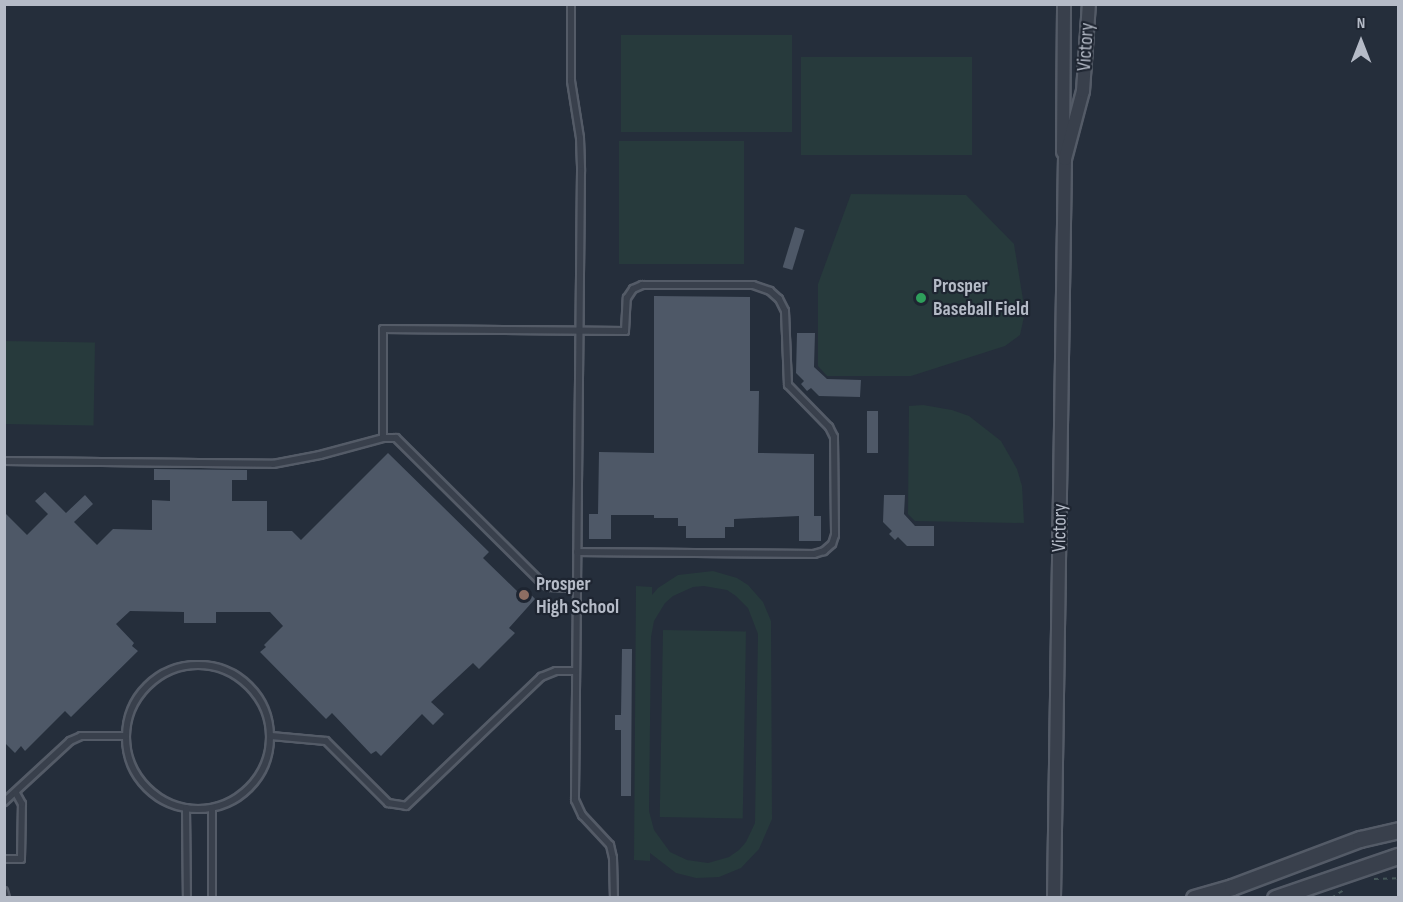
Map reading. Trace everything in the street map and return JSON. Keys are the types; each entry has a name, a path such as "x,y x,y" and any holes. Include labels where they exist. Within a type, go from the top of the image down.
{"street":[{"name":"Victory","path":"1064,4 1062,148 1065,159"},
{"name":"Victory","path":"1054,897 1065,159 1083,91 1089,4"},
{"path":"1194,897 1232,887 1360,839 1398,830"},
{"path":"1275,897 1398,856"}],"lane":[{"path":"571,4 571,81 581,154 576,805 610,845 614,858 614,897"},
{"path":"383,438 383,329 625,331 627,298 633,289 642,285 753,285 775,294 786,317 788,385 834,436 835,535 831,546 814,554 577,552"},
{"path":"4,461 273,464 320,455 383,438 402,441 543,584 549,587 576,588"},
{"path":"200,666 221,669 247,685 264,707 271,736 267,760 255,782 236,799 212,808 186,808 162,799 142,782 130,759 126,736 134,705 150,684 177,669 200,666"},
{"path":"271,736 326,741 388,803 406,807 542,677 556,671 576,671"},
{"path":"4,802 70,741 81,736 126,736"},
{"path":"4,859 21,859 22,804 16,793"},
{"path":"186,808 187,897"},
{"path":"212,808 212,897"},
{"path":"4,891 6,897"}],"path":[{"path":"1368,879 1398,878"},
{"path":"1330,897 1349,887"}],"shaded area":[{"path":"621,35 792,35 792,132 621,132"},
{"path":"801,57 972,57 972,155 801,155"},
{"path":"619,141 744,141 744,264 619,264"},
{"name":"Prosper Baseball Field","path":"851,194 966,195 1014,244 1025,312 1020,335 1005,346 911,376 827,376 818,366 818,284"},
{"path":"5,341 95,343 94,426 4,424"},
{"path":"923,405 952,410 969,416 1001,441 1017,469 1022,486 1024,523 915,521 908,514 909,406"},
{"path":"713,571 737,578 748,585 763,602 771,621 772,819 759,849 741,868 719,877 696,878 676,873 650,853 650,861 634,860 636,586 652,587 652,595 658,588 678,575","holes":["704,586 727,590 748,608 758,634 755,823 746,842 739,850 729,857 708,863 687,860 670,852 654,830 649,811 651,637 654,621 665,603 673,596 693,587"]},
{"path":"663,630 746,631 743,818 660,817"}],"building":[{"path":"795,227 805,230 792,270 783,267"},
{"path":"654,296 750,297 750,391 759,391 758,453 814,454 814,516 821,516 821,541 799,541 799,516 734,519 734,527 725,527 725,538 686,538 686,526 678,526 678,518 654,518 654,515 611,515 611,539 589,539 589,514 598,514 599,452 654,453"},
{"path":"797,333 815,333 814,367 827,379 861,380 860,397 819,396 811,388 807,391 801,384 804,381 796,373"},
{"path":"867,411 878,411 878,453 867,453"},
{"path":"388,453 489,552 483,558 518,592 524,587 535,599 509,628 515,633 479,669 473,663 431,702 444,714 433,725 422,714 381,756 376,751 371,754 332,713 326,719 260,652 283,626 270,612 216,612 216,623 184,623 184,612 130,611 116,624 134,643 132,646 138,651 71,717 65,711 25,751 21,746 15,753 4,742 4,512 27,535 48,514 35,501 45,492 66,513 85,495 93,504 74,522 97,545 113,529 152,530 152,500 170,501 170,480 154,480 154,469 247,470 247,480 232,480 232,501 267,501 267,531 292,531 301,540"},
{"path":"884,495 905,495 904,514 915,526 934,526 934,546 907,546 898,537 895,540 889,534 892,531 883,522"},
{"path":"622,649 632,649 631,796 621,796 621,730 615,730 615,715 621,715"}],"place":[{"name":"Prosper Baseball Field","path":"921,298"},
{"name":"Prosper High School","path":"524,595"}]}
